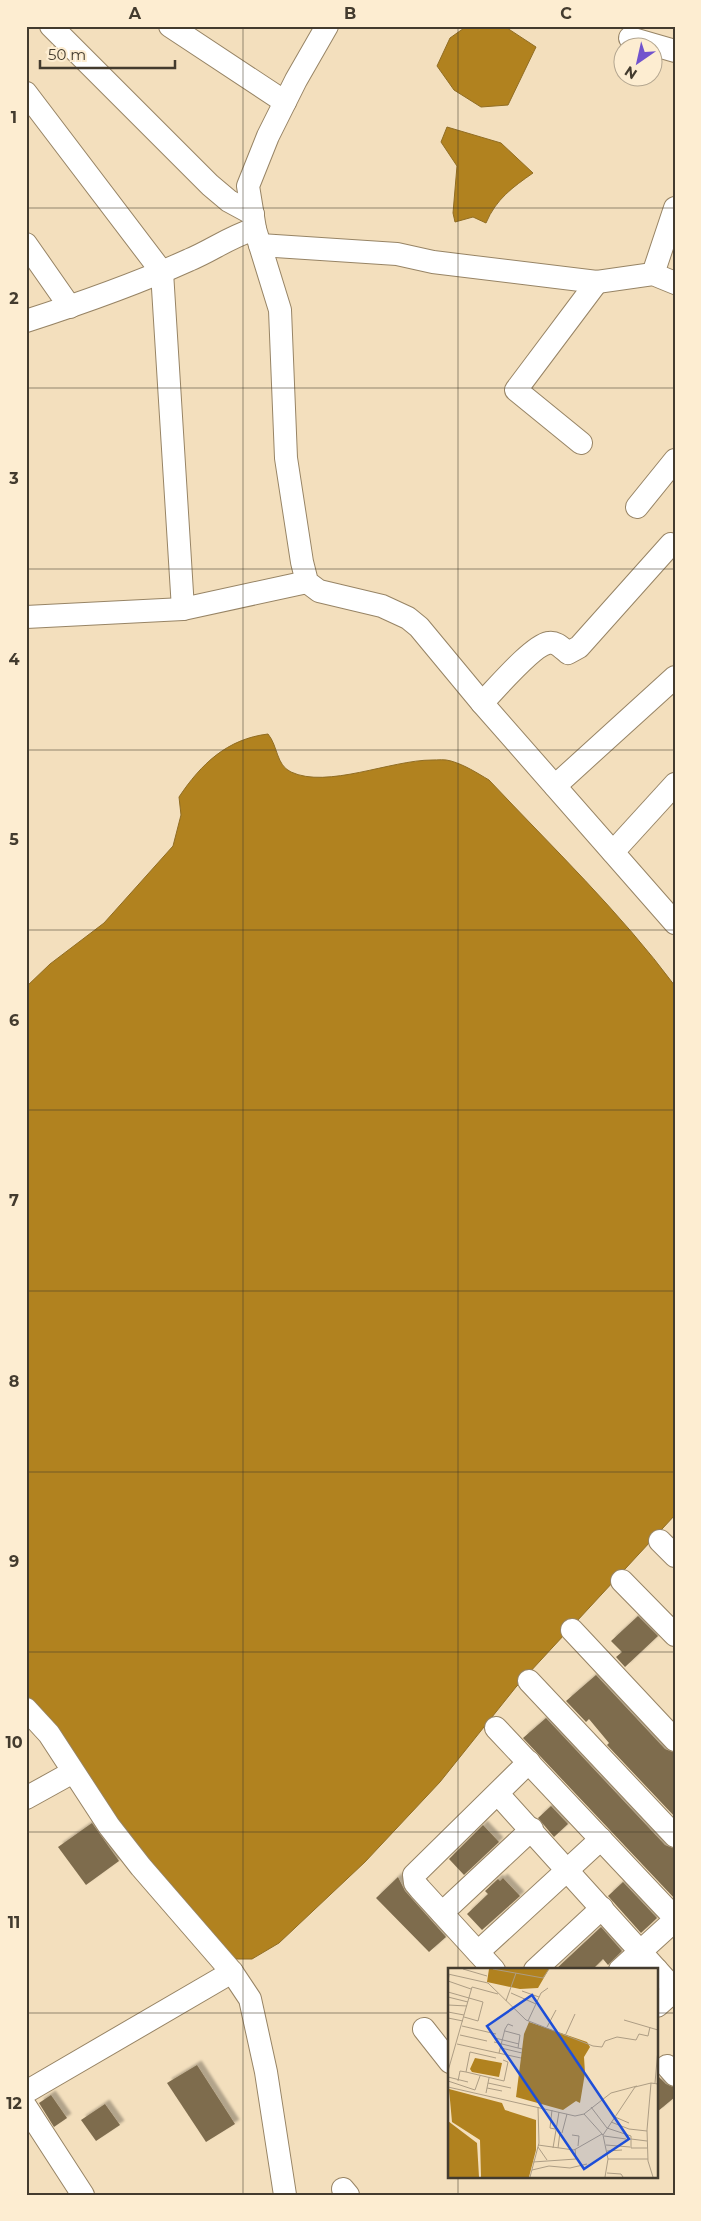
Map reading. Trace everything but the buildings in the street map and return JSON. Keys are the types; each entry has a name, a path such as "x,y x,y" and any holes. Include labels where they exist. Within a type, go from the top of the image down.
{"street":[{"path":"51,26 256,229"},
{"path":"170,26 285,102"},
{"path":"326,26 268,136 248,186 256,229 280,310 286,458 302,562 307,582 319,591 382,606 408,618 419,627 482,703 675,923"},
{"path":"26,93 162,272 183,608"},
{"path":"653,274 675,208"},
{"path":"26,321 70,307 162,272 192,259 232,236 256,229 432,262 597,282 653,274 675,282"},
{"path":"26,244 70,307"},
{"path":"581,443 516,390 597,282"},
{"path":"637,507 675,460"},
{"path":"482,703 531,653 541,646 549,642 556,644 568,653 579,647 671,544"},
{"path":"26,617 183,608 307,582"},
{"path":"555,786 675,677"},
{"path":"613,852 675,784"},
{"path":"622,1581 675,1635"},
{"path":"572,1630 675,1740"},
{"path":"529,1681 675,1836"},
{"path":"26,1709 50,1734 89,1798 141,1867 232,1972 250,1999 259,2036 285,2195"},
{"path":"496,1728 675,1919 622,1968"},
{"path":"492,1968 416,1883 414,1875 529,1762"},
{"path":"26,1798 73,1772"},
{"path":"498,1794 532,1829 655,1968"},
{"path":"442,1913 532,1829"},
{"path":"478,1952 600,1839"},
{"path":"537,1968 602,1908"},
{"path":"658,1971 675,1990 658,2005"},
{"path":"26,2092 232,1972"},
{"path":"424,2029 448,2059"},
{"path":"26,2107 83,2195"}],"shaded area":[{"path":"467,26 504,26 536,47 508,105 481,107 454,90 437,66 450,38"},
{"path":"447,127 501,143 533,173 500,200 486,223 473,217 455,222 453,213 457,166 441,142"},
{"path":"268,734 282,765 291,772 306,776 341,776 416,761 449,760 471,769 489,780 609,906 675,986 675,1515 516,1687 440,1782 365,1862 279,1943 252,1959 237,1959 227,1955 127,1838 55,1728 26,1697 26,987 50,964 104,923 173,846 181,815 179,797 196,774 216,755 228,747 240,741"}]}
